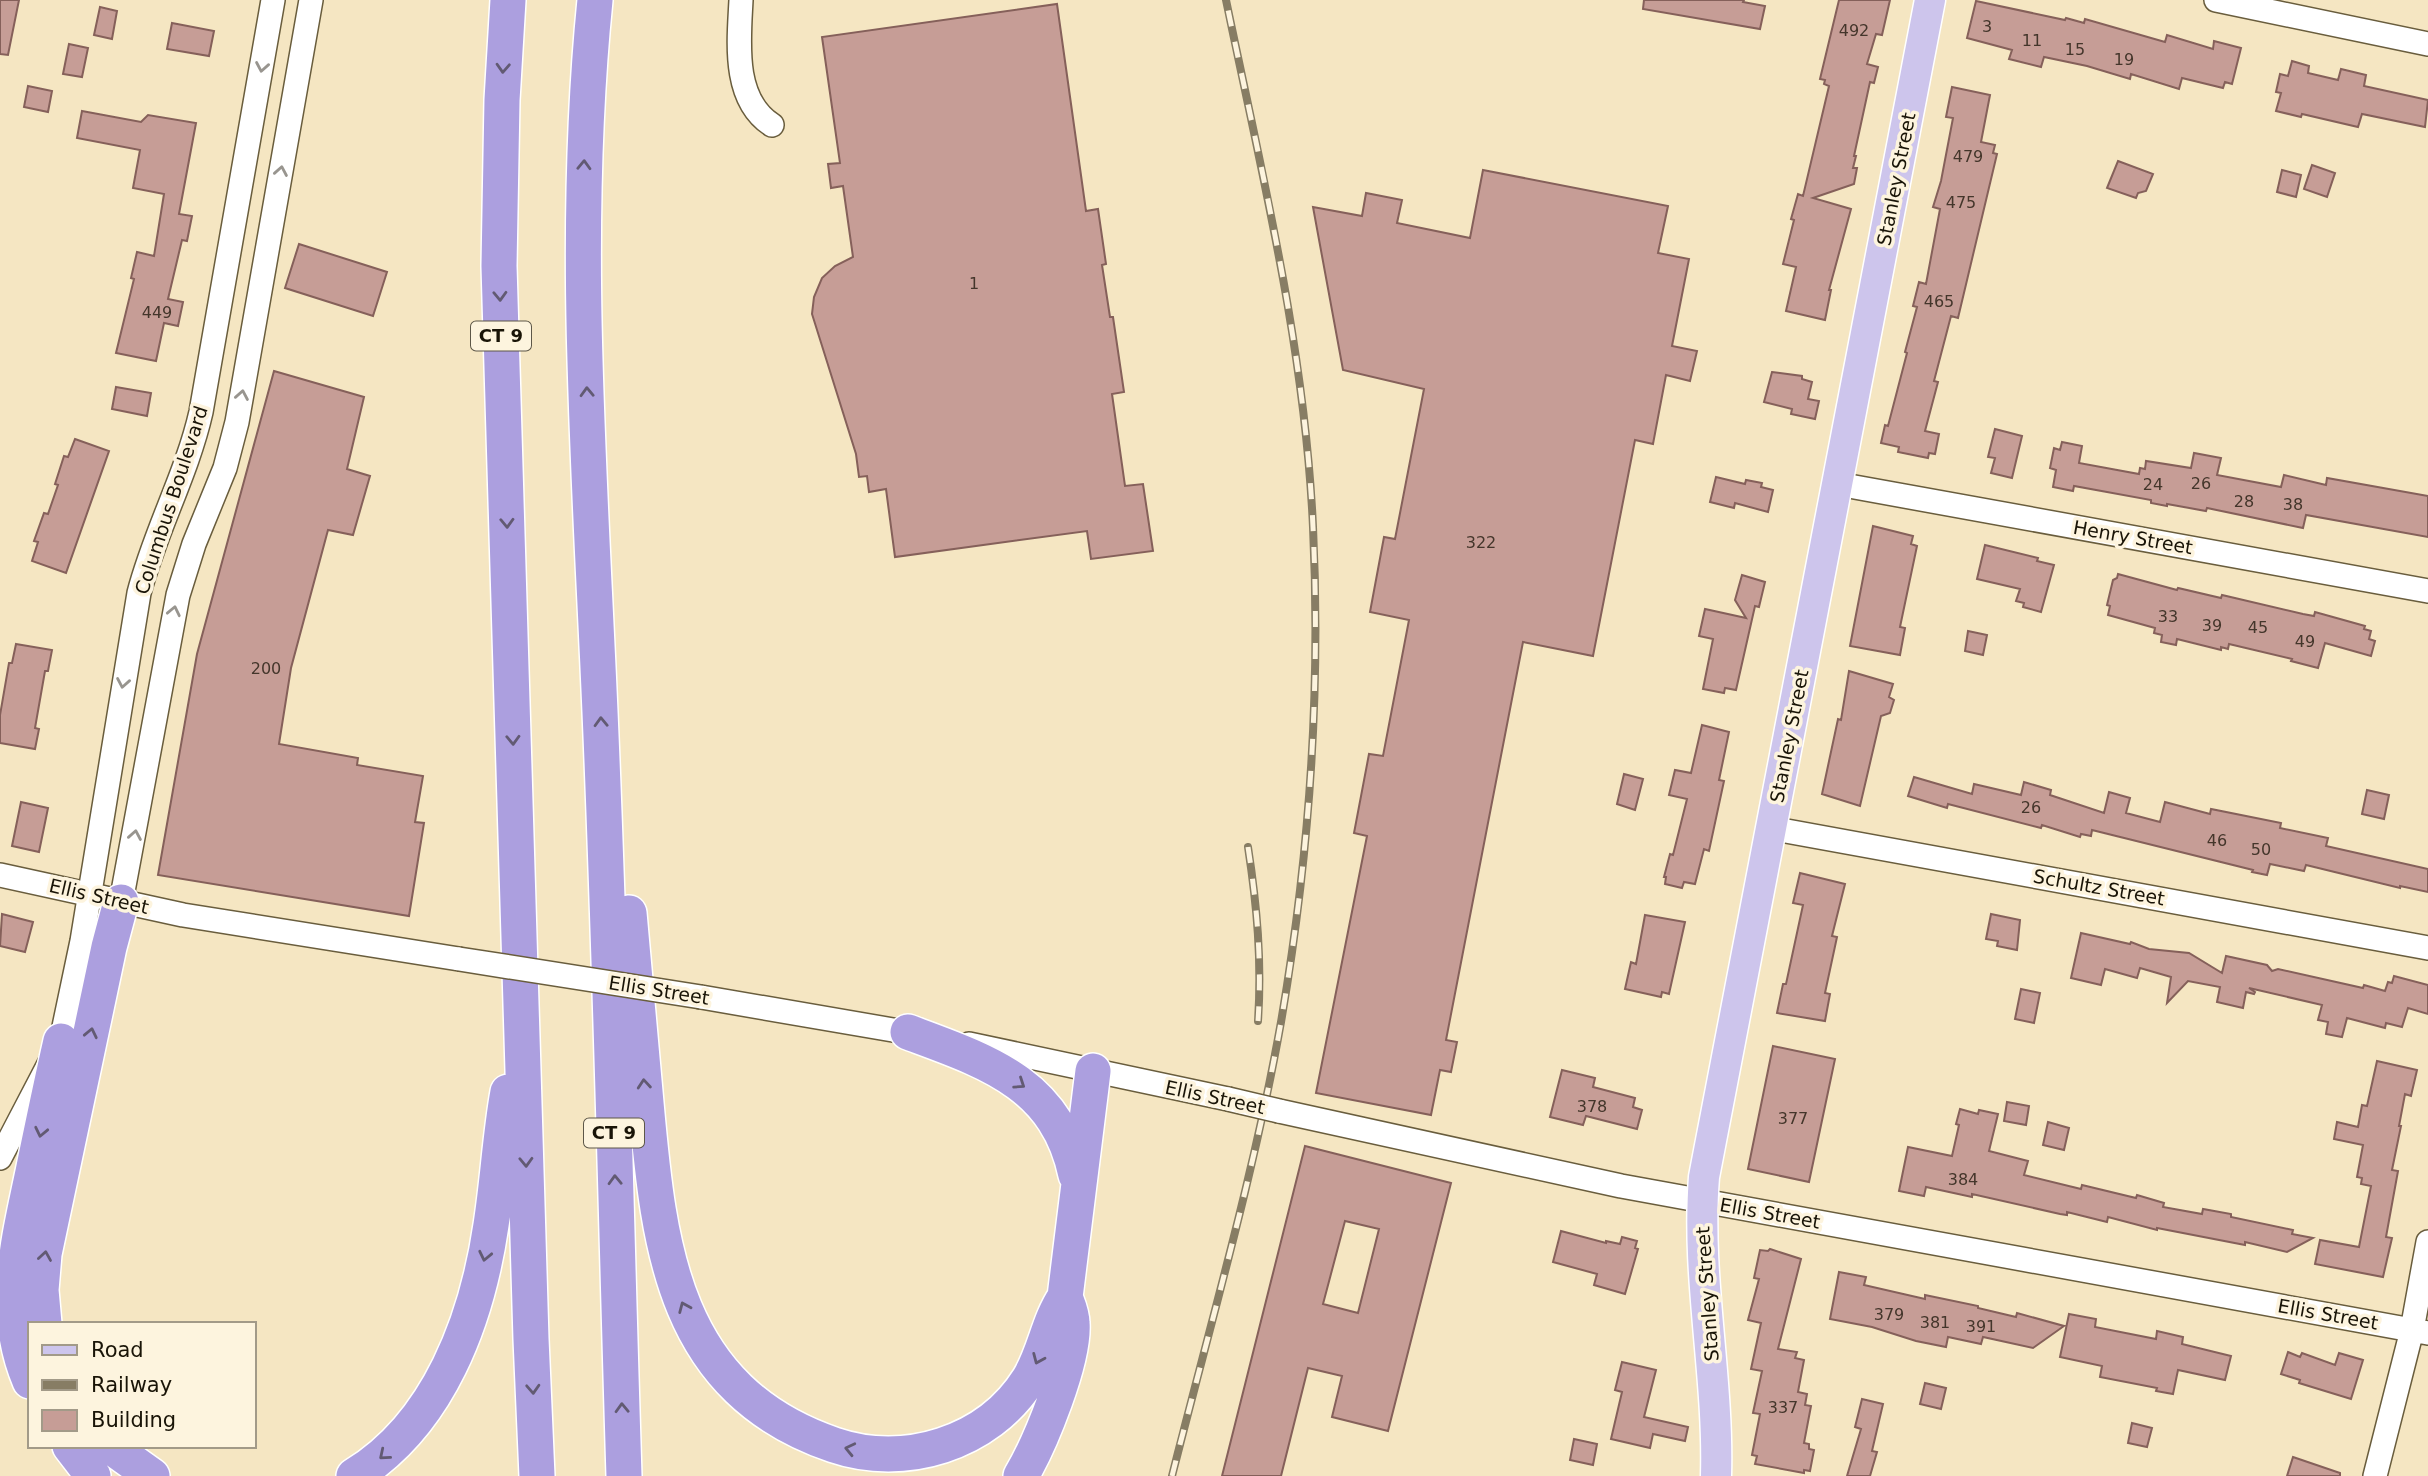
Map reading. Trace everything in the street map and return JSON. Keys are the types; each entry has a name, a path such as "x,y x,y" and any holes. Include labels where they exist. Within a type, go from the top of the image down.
{"highway":[{"name":"CT 9","path":"508,0 502,100 499,266 537,1476"},
{"name":"CT 9","path":"595,0 584,168 583,268 604,790 624,1476"},
{"path":"604,790 625,867 653,1181 660,1230 672,1278 688,1317 704,1345 727,1376 774,1416 823,1441 849,1450 878,1455 919,1453 966,1435 1009,1404 1036,1366 1051,1324 1065,1297 1093,1071"},
{"path":"44,1322 41,1290 44,1254 109,947 105,898"},
{"path":"354,1476 391,1449 415,1422 440,1382 467,1323 489,1240 506,1100 522,1026"},
{"path":"908,1032 972,1058 1016,1080 1033,1092 1045,1106 1062,1135 1075,1169 1079,1189"},
{"path":"28,1374 13,1314 13,1274 61,1041"},
{"path":"1021,1476 1050,1414 1070,1347 1072,1322 1065,1297"},
{"path":"72,1448 93,1476"},
{"path":"113,1448 152,1476"}],"main road":[{"name":"Stanley Street","path":"1716,1476 1716,1418 1702,1201 1710,1141 1930,0"}],"street":[{"name":"Columbus Boulevard","path":"105,898 139,593 151,552 195,437 273,0"},
{"name":"Columbus Boulevard","path":"0,1158 61,1041 82,941 105,898 178,595 190,555 231,448 311,0"},
{"path":"741,0 739,51 742,77 755,109 772,125"},
{"path":"2216,0 2428,44"},
{"path":"220,308 256,315"},
{"name":"Henry Street","path":"1838,484 2428,591"},
{"name":"Schultz Street","path":"1770,828 2428,948"},
{"name":"Ellis Street","path":"0,875 193,917 908,1032 1584,1178 2420,1331"},
{"path":"2375,1476 2420,1331 2428,1242"}],"building":[{"path":"0,0 19,0 8,55 0,54"},
{"path":"1644,0 1744,0 1743,2 1765,6 1760,29 1643,9"},
{"path":"1839,0 1890,0 1882,35 1876,34 1867,64 1878,67 1874,83 1870,82 1854,156 1853,168 1857,168 1854,184 1813,198 1851,209 1829,290 1825,320 1786,311 1796,267 1783,264 1794,220 1791,219 1798,194 1803,196 1829,86 1824,84 1825,80 1820,79"},
{"path":"1976,1 2065,20 2066,18 2084,23 2085,19 2165,42 2167,35 2213,49 2214,41 2241,48 2232,84 2225,82 2223,88 2182,78 2179,89 2131,74 2130,79 2044,57 2041,67 2009,59 2012,50 1967,38"},
{"path":"1057,4 1086,211 1098,209 1106,264 1102,265 1124,392 1112,394 1125,486 1143,484 1153,551 1091,559 1087,531 895,557 886,489 869,492 867,476 859,477 856,454 812,314 814,297 822,278 835,266 853,257 843,186 831,188 828,164 840,163 822,37"},
{"path":"100,7 117,11 112,39 94,35"},
{"path":"172,23 214,31 209,56 167,49"},
{"path":"69,44 88,48 82,77 63,74"},
{"path":"2292,61 2309,66 2308,73 2338,80 2341,69 2366,75 2364,86 2428,100 2425,127 2362,114 2358,127 2276,111 2281,93 2276,92 2280,74 2288,76"},
{"path":"28,86 52,91 48,112 24,107"},
{"path":"1952,87 1990,95 1981,142 1995,145 1993,153 1997,154 1958,318 1951,316 1934,381 1938,382 1925,431 1939,434 1935,454 1929,453 1928,458 1898,452 1899,447 1881,443 1907,353 1905,352 1917,307 1913,306 1919,282 1926,284 1940,209 1933,207 1941,181 1953,118 1946,117"},
{"path":"82,111 141,122 148,115 196,123 179,214 192,216 187,241 182,240 168,299 183,302 178,326 164,323 156,361 116,353 134,279 131,278 137,252 154,256 164,194 133,188 140,150 77,138"},
{"path":"2118,161 2153,174 2146,191 2138,193 2136,198 2107,188"},
{"path":"2312,165 2335,173 2327,197 2304,189"},
{"path":"1483,170 1668,206 1658,253 1689,259 1672,346 1697,351 1690,381 1666,375 1653,444 1635,440 1593,656 1523,642 1446,1040 1457,1042 1451,1072 1440,1070 1431,1115 1316,1093 1367,836 1354,833 1369,754 1383,756 1409,620 1370,612 1384,537 1395,539 1424,389 1343,370 1313,207 1362,216 1366,193 1402,200 1397,223 1470,238"},
{"path":"2282,170 2301,175 2296,197 2277,192"},
{"path":"299,244 387,272 373,316 285,288"},
{"path":"274,371 364,397 347,469 370,476 353,535 328,530 291,668 279,744 358,758 357,765 423,776 415,822 424,823 409,916 158,875 197,654"},
{"path":"1772,372 1802,376 1802,379 1812,382 1808,399 1819,401 1815,419 1791,414 1792,409 1764,402"},
{"path":"116,387 151,393 147,416 112,409"},
{"path":"1995,429 2022,436 2012,478 1991,473 1995,458 1988,457"},
{"path":"75,439 109,451 66,573 32,561 38,542 34,541 44,513 48,514 64,456 68,457"},
{"path":"2062,442 2082,446 2079,463 2139,474 2140,468 2145,469 2146,461 2191,468 2194,453 2221,458 2217,475 2281,487 2284,475 2326,485 2327,478 2428,496 2428,537 2306,515 2303,528 2207,508 2206,511 2167,506 2151,503 2151,500 2074,486 2073,491 2053,487 2056,470 2050,468 2054,448 2060,450"},
{"path":"1716,477 1745,484 1746,480 1762,483 1761,487 1773,490 1768,512 1735,503 1734,508 1710,502"},
{"path":"1873,526 1913,536 1911,544 1917,546 1900,627 1905,628 1900,655 1850,646"},
{"path":"1985,545 2038,558 2037,561 2054,565 2041,612 2023,607 2024,603 2016,601 2020,589 1977,579"},
{"path":"2118,574 2177,590 2178,588 2221,598 2222,595 2314,616 2315,612 2365,626 2364,629 2371,631 2369,639 2375,641 2371,656 2325,643 2318,668 2229,644 2228,649 2221,647 2221,650 2177,639 2176,645 2161,642 2162,635 2154,633 2155,628 2108,615 2110,606 2107,605 2113,580"},
{"path":"1742,575 1765,582 1759,607 1755,606 1736,690 1725,688 1724,693 1703,689 1713,639 1699,636 1705,609 1746,618 1735,600"},
{"path":"1968,631 1987,635 1983,655 1965,651"},
{"path":"16,644 52,650 48,671 45,671 35,728 39,729 35,749 0,743 0,715 9,663 12,663"},
{"path":"1849,671 1893,684 1889,697 1894,700 1890,713 1881,716 1860,806 1822,794 1838,719 1841,720"},
{"path":"1702,725 1729,732 1719,780 1724,781 1709,851 1704,849 1695,884 1684,882 1682,888 1665,884 1664,877 1670,854 1673,855 1687,799 1669,795 1675,770 1691,773"},
{"path":"1624,774 1643,779 1635,810 1617,804"},
{"path":"1914,777 1972,794 1974,784 2021,795 2024,782 2051,790 2050,795 2104,813 2109,792 2130,798 2126,813 2160,822 2165,802 2210,814 2211,809 2281,823 2280,828 2328,838 2326,846 2428,869 2428,892 2400,888 2306,865 2304,871 2270,864 2267,875 2092,830 2091,836 2081,834 2080,837 2042,825 2041,828 1948,804 1947,808 1908,796"},
{"path":"2367,790 2389,795 2384,819 2362,814"},
{"path":"21,802 48,808 39,852 12,846"},
{"path":"1800,873 1845,884 1832,936 1837,937 1825,993 1830,994 1825,1021 1777,1013 1803,905 1793,903"},
{"path":"2,914 33,922 25,952 0,946"},
{"path":"1991,914 2020,920 2017,950 1997,946 1998,941 1986,939"},
{"path":"1645,915 1685,922 1669,994 1662,992 1661,997 1625,989 1631,962 1636,964"},
{"path":"2081,933 2130,944 2131,942 2149,949 2189,953 2222,973 2226,956 2267,965 2272,971 2278,969 2385,991 2394,976 2428,985 2428,1014 2408,1008 2402,1027 2386,1023 2385,1028 2347,1018 2342,1037 2326,1034 2328,1022 2318,1020 2322,1005 2249,988 2255,992 2246,992 2243,1008 2217,1002 2220,987 2188,981 2167,1003 2171,977 2140,968 2137,978 2105,969 2101,985 2071,978"},
{"path":"2021,989 2040,993 2034,1023 2015,1019"},
{"path":"1773,1046 1835,1059 1809,1182 1748,1169"},
{"path":"2377,1061 2417,1070 2411,1096 2405,1094 2399,1126 2392,1170 2398,1171 2386,1237 2392,1238 2383,1277 2315,1264 2320,1240 2359,1247 2371,1186 2361,1184 2362,1178 2357,1177 2363,1145 2334,1139 2337,1122 2358,1127 2362,1105 2367,1106"},
{"path":"1562,1070 1595,1078 1593,1087 1635,1098 1633,1107 1642,1110 1637,1129 1586,1116 1583,1125 1550,1117"},
{"path":"2007,1102 2029,1106 2026,1125 2004,1121"},
{"path":"1960,1109 1978,1114 1979,1110 1998,1114 1989,1151 2028,1161 2024,1175 2081,1189 2082,1185 2136,1198 2137,1195 2164,1203 2163,1207 2202,1214 2203,1209 2231,1214 2231,1217 2293,1230 2292,1234 2313,1238 2287,1252 2245,1242 2245,1245 2157,1230 2108,1217 2107,1222 2067,1212 2067,1215 2060,1214 1972,1194 1972,1197 1926,1187 1924,1196 1899,1191 1908,1147 1952,1156"},
{"path":"2048,1122 2069,1128 2064,1150 2043,1145"},
{"path":"1305,1146 1451,1183 1388,1431 1332,1417 1342,1376 1308,1368 1281,1476 1222,1476","holes":["1345,1221 1379,1229 1358,1313 1323,1304"]},
{"path":"1561,1231 1606,1243 1620,1244 1622,1237 1637,1241 1635,1248 1638,1249 1625,1294 1594,1285 1597,1274 1553,1262"},
{"path":"1770,1249 1801,1259 1778,1349 1797,1352 1795,1358 1804,1360 1798,1392 1807,1394 1805,1405 1811,1406 1804,1443 1814,1450 1810,1471 1804,1470 1804,1473 1755,1464 1757,1456 1752,1455 1760,1414 1753,1413 1762,1371 1751,1369 1761,1323 1748,1320 1759,1279 1754,1278 1760,1250"},
{"path":"1839,1272 1866,1277 1864,1285 1925,1299 1925,1295 1978,1306 2016,1317 2017,1313 2064,1326 2033,1348 1983,1337 1981,1344 1948,1337 1946,1347 1916,1341 1872,1327 1830,1319"},
{"path":"2069,1314 2096,1319 2095,1327 2156,1339 2157,1331 2183,1337 2182,1344 2231,1356 2225,1380 2178,1370 2173,1394 2156,1391 2157,1388 2100,1377 2102,1366 2060,1357"},
{"path":"2288,1352 2300,1357 2302,1353 2335,1365 2339,1353 2363,1360 2351,1399 2299,1383 2300,1380 2281,1374"},
{"path":"1622,1362 1656,1370 1644,1417 1688,1427 1685,1441 1653,1434 1650,1448 1611,1439 1622,1392 1615,1390"},
{"path":"1925,1383 1946,1388 1941,1409 1920,1404"},
{"path":"1862,1399 1883,1404 1872,1451 1877,1452 1870,1476 1847,1476 1861,1429 1855,1427"},
{"path":"2132,1423 2152,1428 2147,1447 2128,1443"},
{"path":"1574,1439 1597,1444 1593,1465 1570,1460"},
{"path":"2293,1457 2340,1473 2340,1476 2287,1476"}],"railway":[{"path":"1172,1476 1245,1193 1281,1022 1306,838 1314,714 1313,527 1301,394 1280,262 1226,0"},
{"path":"1248,847 1258,934 1258,1021"}]}
